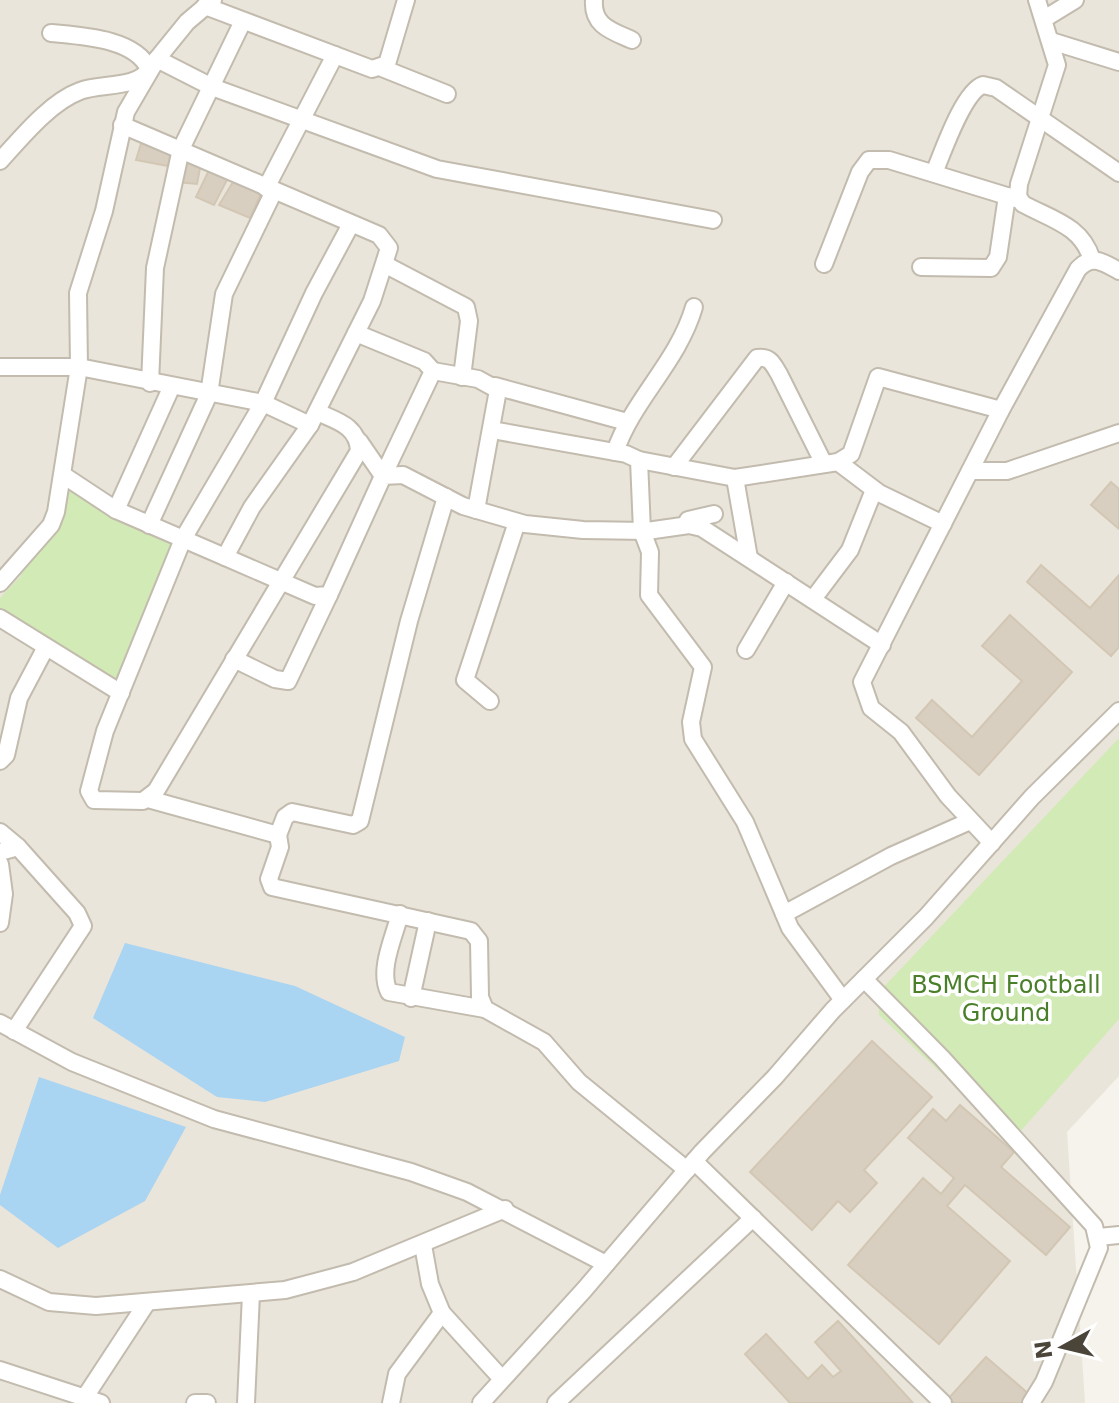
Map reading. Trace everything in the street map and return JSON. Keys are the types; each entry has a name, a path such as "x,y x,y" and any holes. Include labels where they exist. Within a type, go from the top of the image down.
{"street":[{"path":"382,68 387,64 406,0"},
{"path":"594,0 596,19 605,28 632,40"},
{"path":"921,267 991,268 998,257 1057,65 1037,0"},
{"path":"1044,19 1075,0"},
{"path":"0,161 71,95 89,88 137,80 209,3 243,21 372,69 382,68 447,94"},
{"path":"150,383 155,268 181,149 243,21"},
{"path":"51,33 103,39 153,64 212,87 437,169 713,220"},
{"path":"1051,41 1119,62"},
{"path":"149,525 209,394 224,294 335,55"},
{"path":"0,583 51,525 63,475 79,367 78,293 104,211 122,125 153,64"},
{"path":"934,173 958,117 978,86 996,88 1119,173"},
{"path":"122,125 385,240 389,255 356,333 313,419 252,507 225,557"},
{"path":"824,264 860,172 869,160 889,160 1014,198 1079,233 1092,260 1119,271"},
{"path":"278,835 148,799 113,802 89,797 105,731 183,539 263,403 351,224"},
{"path":"992,843 970,821 901,732 866,700 862,682 1001,410 1078,269 1092,260"},
{"path":"386,265 466,307 469,321 462,377"},
{"path":"615,452 627,422 681,345 694,307"},
{"path":"356,333 424,361 433,371 627,422"},
{"path":"674,467 710,415 757,358 763,357 770,360 779,374 831,463 874,490 943,524"},
{"path":"0,367 79,367 171,388 263,403 313,419 343,423 383,476"},
{"path":"234,659 275,679 288,681 433,371"},
{"path":"492,430 735,478 831,463 851,454 878,377 1001,410"},
{"path":"476,510 499,397 495,386"},
{"path":"116,510 171,388"},
{"path":"970,471 1007,471 1119,433"},
{"path":"148,799 359,451 359,441"},
{"path":"639,460 642,531 650,552 648,586 651,602 703,667 691,722 693,739 745,822 784,914 803,949 843,1000"},
{"path":"63,475 116,510 149,525 315,596 329,595"},
{"path":"383,476 403,475 476,510 517,522 583,530 642,531 689,525 702,528 882,645"},
{"path":"735,478 749,558"},
{"path":"813,599 850,550 874,490"},
{"path":"446,497 409,621 360,821 353,825 292,812 285,817 278,835 280,847 269,879 272,887 471,931 479,941 480,997 485,1009"},
{"path":"689,525 688,520 714,514"},
{"path":"490,701 465,680 517,522"},
{"path":"746,650 786,582"},
{"path":"0,618 121,693"},
{"path":"0,761 6,755 21,693 46,647"},
{"path":"481,1403 843,1000 926,917 992,843 1119,711"},
{"path":"784,914 891,856 970,821"},
{"path":"0,832 18,847 77,913 83,926 7,1027 72,1062 214,1119 411,1172 505,1209 606,1264"},
{"path":"0,852 18,847"},
{"path":"0,864 4,894 0,923"},
{"path":"400,914 386,963 385,984 389,992 485,1009 544,1042 579,1082 691,1166 753,1218 943,1403"},
{"path":"411,998 428,921"},
{"path":"864,979 942,1058 1094,1226 1099,1237 1099,1248 1044,1382 1031,1403"},
{"path":"0,1279 49,1302 107,1306 251,1294 323,1281 423,1245 505,1209"},
{"path":"556,1403 753,1218"},
{"path":"1099,1237 1119,1235"},
{"path":"423,1245 430,1284 442,1313 502,1379"},
{"path":"246,1403 251,1294"},
{"path":"0,1370 58,1396 93,1400 146,1304"},
{"path":"391,1403 390,1391 397,1374 442,1313"},
{"path":"195,1403 207,1403"}],"shaded area":[{"path":"0,0 1119,0 1119,1076 1067,1132 1085,1403 0,1403"}],"green space":[{"path":"64,485 183,539 159,620 124,686 0,611 0,598 20,577"},
{"name":"BSMCH Football Ground","path":"1119,738 1119,1019 1013,1140 879,1015 878,993"}],"water":[{"path":"125,943 295,986 405,1037 399,1061 265,1102 217,1097 93,1018"},
{"path":"39,1077 186,1127 145,1201 58,1248 0,1205 0,1195"}],"building":[{"path":"143,137 172,148 168,166 136,160"},
{"path":"180,161 201,163 197,184 176,182"},
{"path":"210,168 229,176 214,205 196,197"},
{"path":"233,182 261,193 250,218 219,205"},
{"path":"1111,482 1119,489 1119,529 1091,505"},
{"path":"1041,565 1090,608 1119,575 1119,647 1111,656 1027,582"},
{"path":"1010,615 1072,672 979,775 916,718 932,700 972,737 1022,681 982,646"},
{"path":"872,1041 932,1097 864,1170 877,1183 850,1212 838,1201 812,1230 750,1172"},
{"path":"960,1105 1014,1152 1001,1167 1070,1227 1046,1255 965,1185 947,1206 1010,1261 939,1344 848,1265 923,1178 941,1194 954,1178 908,1138 933,1109 946,1121"},
{"path":"838,1321 913,1403 790,1403 745,1354 766,1334 808,1379 822,1365 833,1377 841,1371 815,1342"},
{"path":"986,1357 1030,1395 1023,1403 955,1403 948,1399"}]}
